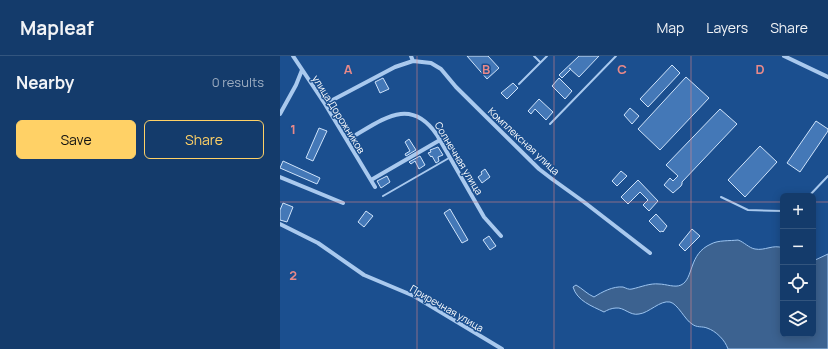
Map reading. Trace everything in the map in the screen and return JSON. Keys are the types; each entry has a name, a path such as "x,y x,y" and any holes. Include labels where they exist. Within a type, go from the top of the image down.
{"street":[{"name":"улица Дорожников","path":"293,56 347,140 375,187"},
{"path":"324,104 395,67 413,61 411,56"},
{"path":"784,56 828,77"},
{"name":"Комплексная улица","path":"413,61 431,63 441,69 456,87 552,180 584,202 650,253"},
{"path":"280,114 296,85 302,70"},
{"name":"Солнечная улица","path":"347,140 394,115 409,113 415,114 431,126 484,217 501,236"},
{"path":"371,180 440,140"},
{"path":"280,177 343,203"},
{"name":"Приречная улица","path":"280,224 318,243 364,275 420,299 502,349"}],"lane":[{"path":"534,56 540,63"},
{"path":"519,84 547,56"},
{"path":"550,124 616,56"},
{"path":"384,196 450,157"},
{"path":"813,193 828,176"},
{"path":"721,197 748,210 780,211"}],"water":[{"path":"738,240 755,249 780,247 780,337 816,337 816,260 828,254 828,349 728,349 725,342 717,334 710,329 692,324 673,303 662,303 639,314 633,314 619,308 614,308 604,312 581,299 573,287 576,285 594,297 615,287 631,289 656,284 679,286 685,282 698,254 704,248 711,244"}],"building":[{"path":"467,56 488,56 499,68 487,79"},
{"path":"579,56 599,56 579,77 571,69 562,78 559,75"},
{"path":"672,65 680,73 648,107 640,99"},
{"path":"686,77 709,98 660,150 638,129"},
{"path":"383,78 389,89 380,93 375,82"},
{"path":"559,78 572,91 565,99 552,86"},
{"path":"513,83 518,88 507,99 501,93"},
{"path":"539,99 553,112 546,120 535,109 531,114 528,111"},
{"path":"630,108 639,116 632,124 624,115"},
{"path":"720,109 737,124 673,193 664,185 670,178 673,181 678,176 666,165"},
{"path":"816,121 828,129 828,131 800,172 787,163"},
{"path":"319,128 327,131 313,161 306,158"},
{"path":"409,139 416,150 406,156 405,154 410,151 405,142"},
{"path":"760,146 777,162 745,197 728,180"},
{"path":"438,147 443,155 438,157 439,161 436,163 432,156 431,157 428,153 431,152 430,150"},
{"path":"420,156 425,165 419,169 415,161 411,164 409,162"},
{"path":"283,161 320,178 317,184 280,168"},
{"path":"485,169 490,177 482,183 478,177"},
{"path":"621,171 627,176 617,186 612,181"},
{"path":"387,176 390,182 381,188 377,181"},
{"path":"638,180 658,201 649,211 643,205 648,200 640,192 628,204 621,197"},
{"path":"283,203 293,207 287,222 280,220 280,210"},
{"path":"450,209 468,240 462,243 444,213"},
{"path":"366,211 373,216 364,227 358,222"},
{"path":"656,214 667,226 663,232 660,232 649,221"},
{"path":"692,229 700,236 685,251 679,245"},
{"path":"489,236 496,246 490,250 483,240"}]}
